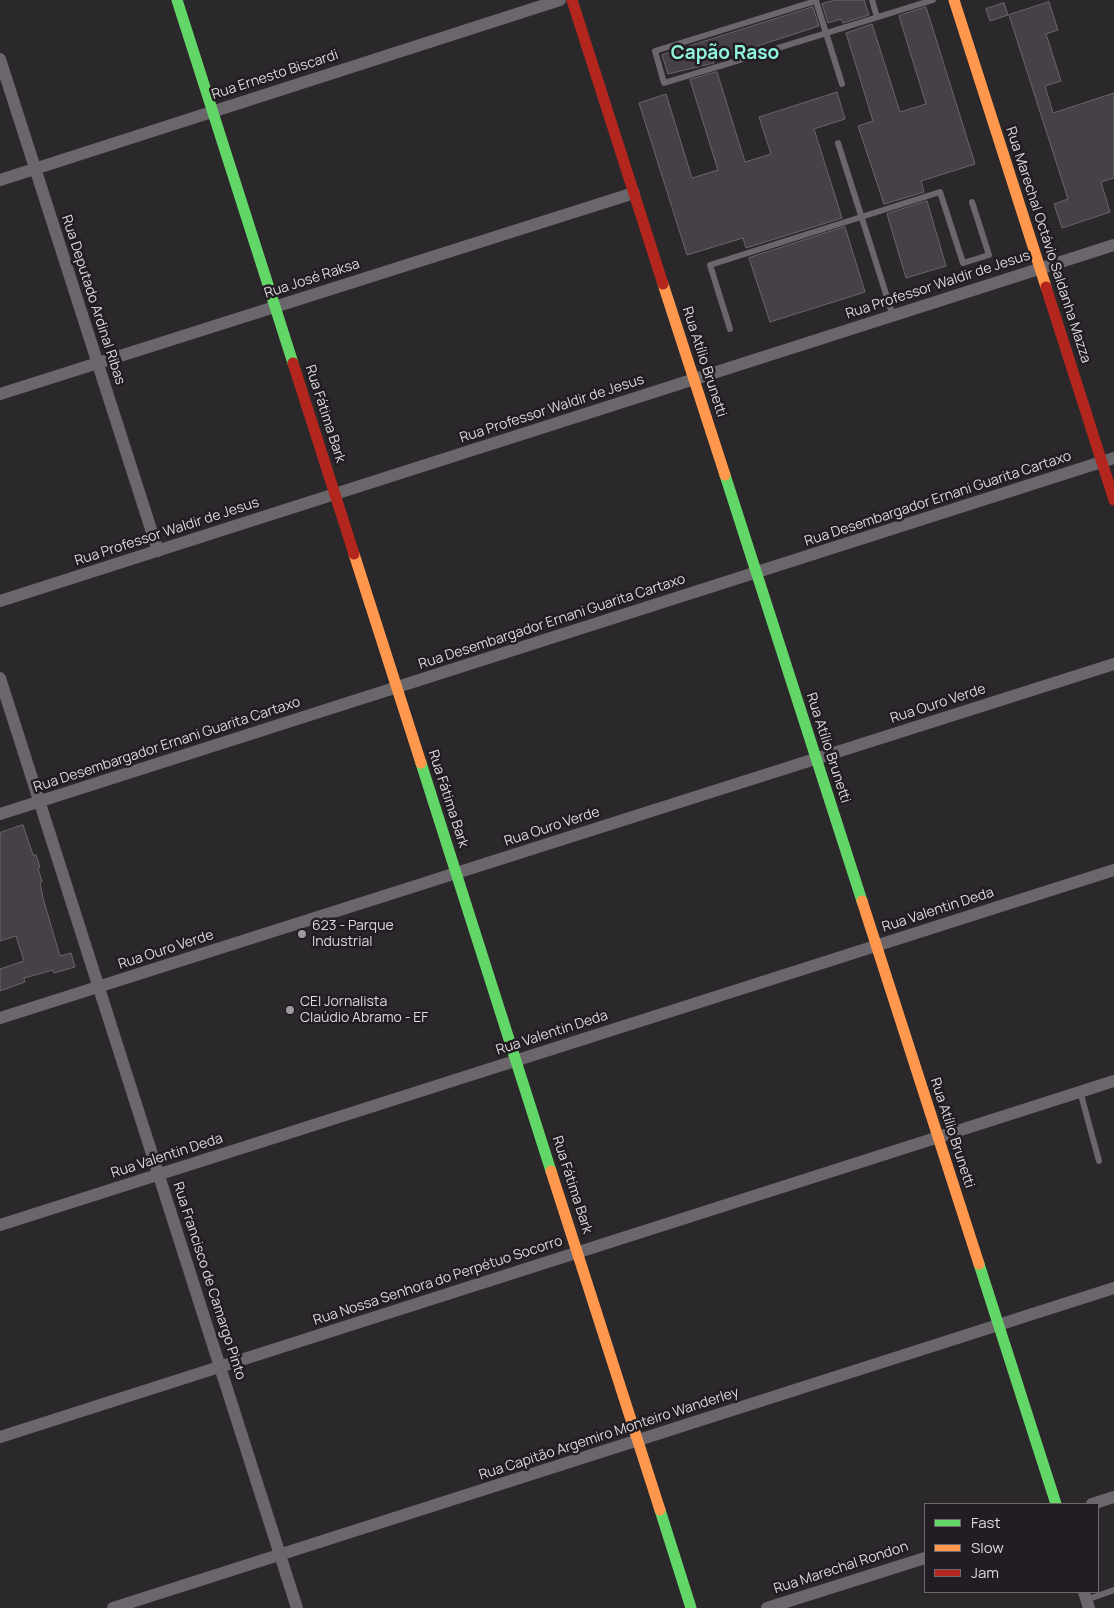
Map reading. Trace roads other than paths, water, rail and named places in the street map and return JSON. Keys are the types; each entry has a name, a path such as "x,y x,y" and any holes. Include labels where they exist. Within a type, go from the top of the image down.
{"street":[{"name":"Rua Fátima Bark","path":"177,0 691,1608"},
{"name":"Rua Ernesto Biscardi","path":"0,180 560,0"},
{"name":"Rua Atílio Brunetti","path":"572,0 1056,1503"},
{"name":"Rua Marechal Octávio Saldanha Mazza","path":"954,0 1040,268 1108,460 1114,500"},
{"name":"Rua Deputado Ardinal Ribas","path":"0,59 158,551"},
{"name":"Rua José Raksa","path":"0,394 634,193"},
{"name":"Rua Professor Waldir de Jesus","path":"0,602 1114,245"},
{"name":"Rua Desembargador Ernani Guarita Cartaxo","path":"0,814 1108,460"},
{"name":"Rua Ouro Verde","path":"0,1018 1114,664"},
{"name":"Rua Francisco de Camargo Pinto","path":"0,678 297,1608"},
{"name":"Rua Valentin Deda","path":"0,1225 1114,870"},
{"name":"Rua Nossa Senhora do Perpétuo Socorro","path":"0,1437 1114,1081"},
{"name":"Rua Capitão Argemiro Monteiro Wanderley","path":"113,1608 1114,1288"},
{"path":"1095,1503 1114,1497"},
{"name":"Rua Marechal Rondon","path":"767,1608 924,1558"}],"lane":[{"path":"872,0 878,18"},
{"path":"842,84 826,33 816,1 655,51 664,83 826,33 878,18 933,0"},
{"path":"838,143 893,316"},
{"path":"730,328 710,265 940,192 962,263 989,254 972,202"},
{"path":"1080,1091 1099,1161"},
{"path":"1086,1600 1114,1590"}],"place":[{"name":"623 - Parque Industrial","path":"302,934"},
{"name":"CEI Jornalista Claúdio Abramo - EF","path":"290,1010"}],"district":[{"name":"Capão Raso","path":"725,54"}]}
